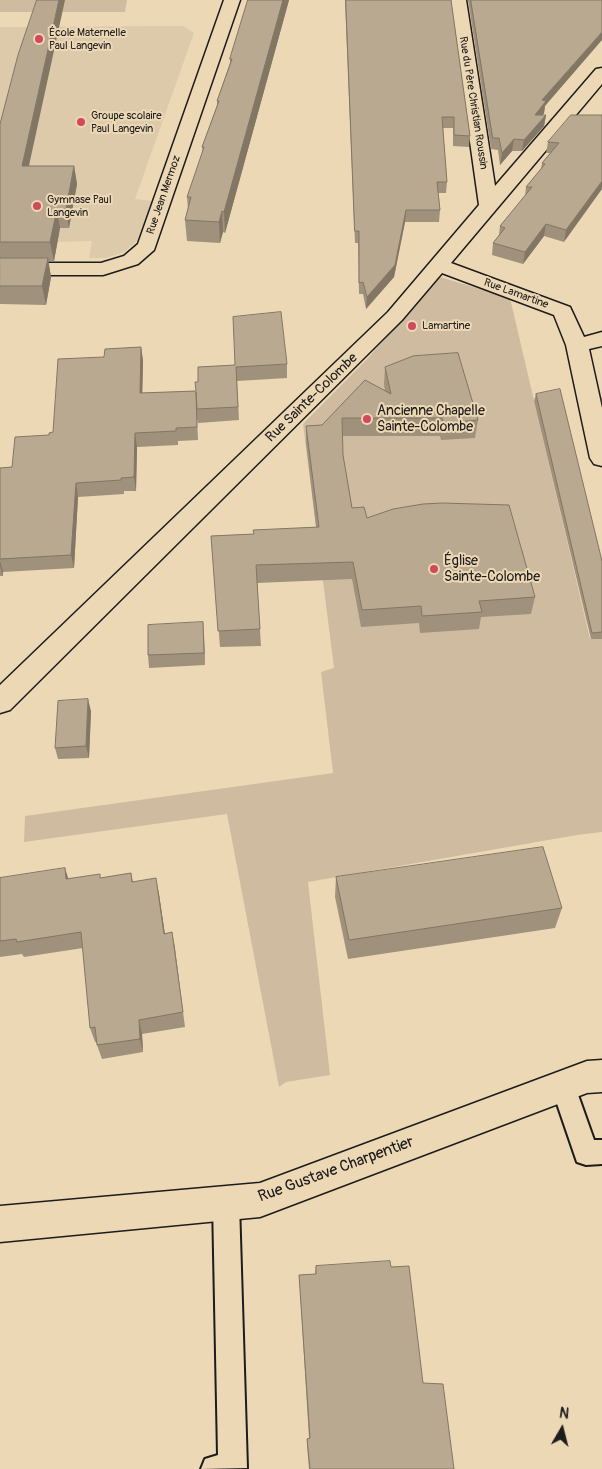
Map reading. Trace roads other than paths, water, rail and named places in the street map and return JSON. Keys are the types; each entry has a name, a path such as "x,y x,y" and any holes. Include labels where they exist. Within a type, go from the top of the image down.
{"street":[{"name":"Rue Jean Mermoz","path":"0,269 103,269 131,260 146,246 232,0"},
{"name":"Rue du Père Christian Roussin","path":"458,0 489,206"},
{"name":"Rue Sainte-Colombe","path":"0,702 395,316 602,73"},
{"name":"Rue Lamartine","path":"439,265 563,312 576,345 597,417 602,458"},
{"path":"576,345 602,339"},
{"name":"Rue Gustave Charpentier","path":"0,1224 260,1200 587,1077 602,1076"}],"lane":[{"path":"563,1086 586,1153 602,1152"},
{"path":"215,1469 233,1468 226,1203"}],"place":[{"name":"École Maternelle Paul Langevin","path":"39,39"},
{"name":"Groupe scolaire Paul Langevin","path":"81,122"},
{"name":"Gymnase Paul Langevin","path":"37,206"},
{"name":"Lamartine","path":"412,326"},
{"name":"Ancienne Chapelle Sainte-Colombe","path":"367,419"},
{"name":"Église Sainte-Colombe","path":"434,569"}]}
